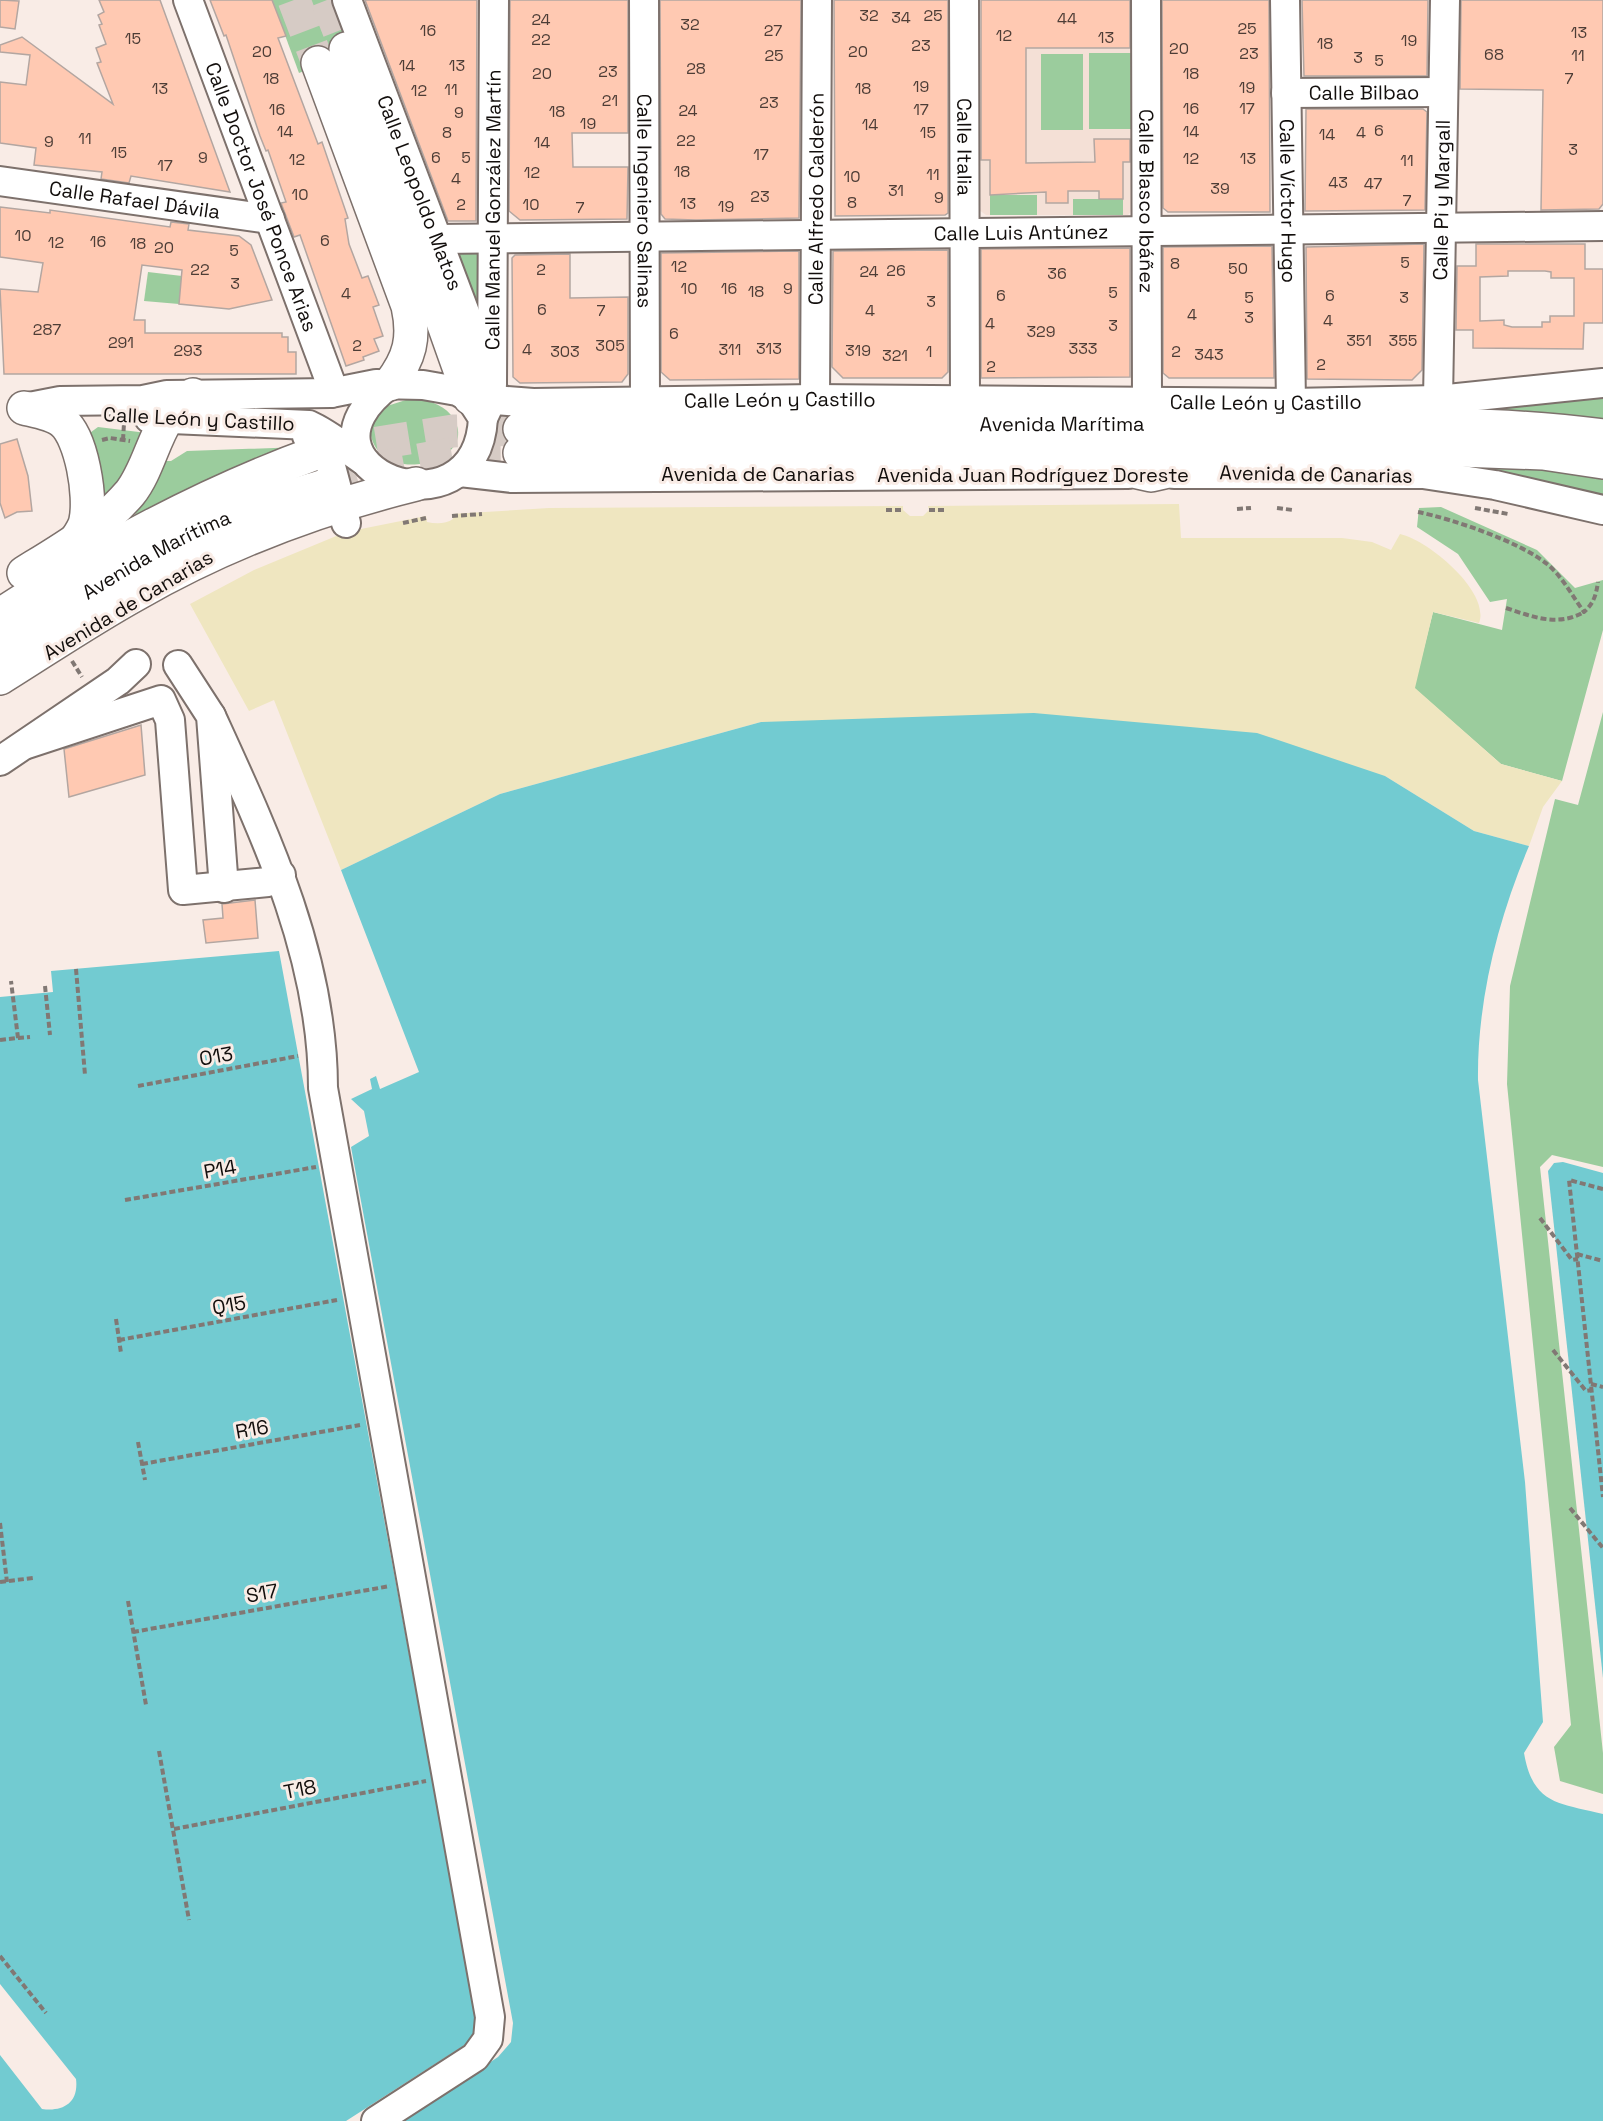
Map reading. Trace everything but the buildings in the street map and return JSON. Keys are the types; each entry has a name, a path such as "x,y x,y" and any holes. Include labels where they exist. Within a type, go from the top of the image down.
{"highway":[{"path":"390,384 404,366 412,345 413,327 332,56 484,400"},
{"path":"0,588 103,521 132,490 167,419 181,400 193,395"},
{"path":"12,408 62,421 70,430 81,457 86,489 86,520 76,540"},
{"path":"1031,425 1081,414 1136,409"},
{"name":"Avenida Marítima","path":"1031,425 1136,409 1544,428 1603,436"},
{"path":"1031,425 1151,474 1261,451"},
{"name":"Avenida Marítima","path":"524,428 1031,425 1261,451 1460,450 1543,453 1603,462"},
{"name":"Avenida Marítima","path":"0,615 137,531 240,482 316,453"},
{"path":"0,678 136,593 233,545 338,505 416,484"},
{"name":"Avenida Marítima","path":"0,649 145,558 205,526 267,503 338,505"}],"street":[{"name":"Calle Doctor José Ponce Arias","path":"188,0 330,381 339,392"},
{"name":"Calle Leopoldo Matos","path":"347,0 437,239 484,400"},
{"name":"Calle Manuel González Martín","path":"484,400 494,239 494,0"},
{"name":"Calle Ingeniero Salinas","path":"644,0 645,402"},
{"name":"Calle Alfredo Calderón","path":"815,399 817,0"},
{"name":"Calle Italia","path":"964,0 965,402"},
{"name":"Calle Blasco Ibáñez","path":"1136,409 1146,231 1146,0"},
{"name":"Calle Víctor Hugo","path":"1285,0 1291,403"},
{"name":"Calle Pi y Margall","path":"1438,400 1445,0"},
{"name":"Calle Bilbao","path":"1286,93 1443,92"},
{"name":"Calle Rafael Dávila","path":"0,181 270,219"},
{"name":"Calle Luis Antúnez","path":"437,239 1603,226"},
{"name":"Calle León y Castillo","path":"1136,409 1438,400 1603,383"},
{"name":"Calle León y Castillo","path":"12,408 60,401 143,400 167,395 339,392 376,384 390,384"},
{"path":"390,384 441,387 484,400 478,449 460,472 447,479 416,484 386,478 371,470 363,460 354,436 359,416 367,402 390,384"},
{"name":"Calle León y Castillo","path":"484,400 524,428 645,402 815,399 965,402 1031,425"},
{"name":"Calle León y Castillo","path":"12,408 167,419 309,425 329,434 363,460"},
{"path":"278,439 307,436 321,442 328,455 338,505"},
{"name":"Avenida Juan Rodríguez Doreste","path":"460,472 512,478 1423,474 1495,485 1603,510"},
{"path":"0,761 118,681 147,655 161,653 178,666 211,716 281,875 304,954 323,1052 323,1088 328,1119 490,2017 488,2039 475,2057 376,2121"},
{"path":"136,664 133,671 135,687 146,698 162,700"},
{"path":"27,744 162,700 174,693 178,687 180,680 178,666"},
{"path":"162,700 171,720 183,890 224,888 268,882 281,875"},
{"path":"211,716 224,888"}],"path":[{"path":"1472,507 1517,516"},
{"path":"1237,509 1251,508"},
{"path":"1277,508 1293,510"},
{"path":"886,510 903,510"},
{"path":"929,510 944,510"},
{"path":"1418,512 1444,517 1534,555 1550,566 1584,612"},
{"path":"452,516 482,514"},
{"path":"403,523 426,518"},
{"path":"1506,609 1544,620 1574,618 1592,606 1598,582"},
{"path":"76,969 85,1075"},
{"path":"11,981 18,1038"},
{"path":"45,986 50,1035"},
{"path":"0,1040 30,1037"},
{"name":"O13","path":"138,1086 299,1056"},
{"name":"P14","path":"126,1200 320,1167"},
{"path":"1603,1189 1569,1180 1603,1497"},
{"path":"1539,1218 1572,1260 1577,1257 1603,1261"},
{"name":"Q15","path":"119,1340 344,1299"},
{"path":"116,1319 121,1353"},
{"path":"1553,1350 1586,1391 1592,1390"},
{"path":"1591,1384 1603,1387"},
{"name":"R16","path":"142,1464 367,1423"},
{"path":"138,1442 145,1479"},
{"path":"1570,1508 1603,1548"},
{"path":"0,1523 8,1582"},
{"path":"0,1582 33,1578"},
{"name":"S17","path":"133,1632 396,1584"},
{"path":"128,1601 146,1705"},
{"path":"159,1751 189,1920"},
{"name":"T18","path":"174,1829 433,1780"},
{"path":"0,1956 46,2013"}],"shaded area":[{"path":"979,48 1135,48 1134,208 1128,215 986,215 979,210"}],"green space":[{"path":"272,0 338,0 357,50 299,73"},
{"path":"1089,53 1131,53 1131,129 1089,129"},
{"path":"1041,54 1083,54 1083,130 1041,130"},
{"path":"990,195 1037,195 1037,215 990,215"},
{"path":"1073,199 1123,199 1123,215 1073,215"},
{"path":"482,246 484,325 455,253"},
{"path":"148,272 182,276 179,304 144,301"},
{"path":"1603,397 1603,425 1334,408"},
{"path":"409,399 432,402 451,415 458,432 454,446 442,457 424,463 405,464 388,459 375,446 370,426 387,406"},
{"path":"98,427 147,433 148,435 102,509 87,435"},
{"path":"301,447 134,517 160,461 171,461 187,451"},
{"path":"1460,461 1603,472 1603,498 1334,463"},
{"path":"1441,507 1537,550 1575,588 1603,580 1603,630 1562,781 1501,764 1414,688 1433,612 1502,630 1507,599 1490,602 1458,554 1417,527 1419,508"},
{"path":"1603,712 1603,1167 1552,1155 1540,1167 1603,1753 1603,1794 1560,1781 1554,1747 1571,1725 1507,1084 1510,986 1555,799 1578,805"}],"sand":[{"path":"1179,504 1181,538 1342,538 1372,542 1391,550 1400,534 1426,546 1454,569 1476,597 1480,611 1479,623 1433,612 1415,688 1501,764 1562,781 1543,807 1529,846 1474,831 1385,776 761,722 500,794 341,870 274,700 249,711 190,604 254,570 346,532 426,516 427,522 437,523 453,519 452,514 549,508 903,506 903,510 910,516 923,516 929,510 928,506"}],"water":[{"path":"1034,713 1257,733 1385,776 1474,831 1529,846 1508,902 1492,961 1481,1020 1478,1080 1525,1482 1543,1722 1524,1753 1534,1783 1550,1799 1561,1804 1603,1814 1603,2121 402,2121 498,2057 511,2042 513,2023 351,1147 369,1136 364,1111 351,1099 372,1089 370,1079 376,1076 380,1089 419,1072 341,870 500,794 761,722"},
{"path":"279,951 478,2027 474,2039 346,2121 0,2121 0,2055 42,2109 57,2109 68,2104 75,2094 76,2079 0,1984 0,997 53,992 51,971"},
{"path":"1563,1162 1603,1173 1603,1678 1548,1171 1554,1163"}],"tunnel":[{"path":"294,0 318,63"},
{"path":"327,0 346,49"},
{"path":"328,451 453,431 520,429"},
{"path":"325,486 382,467 452,454 520,453"}]}
